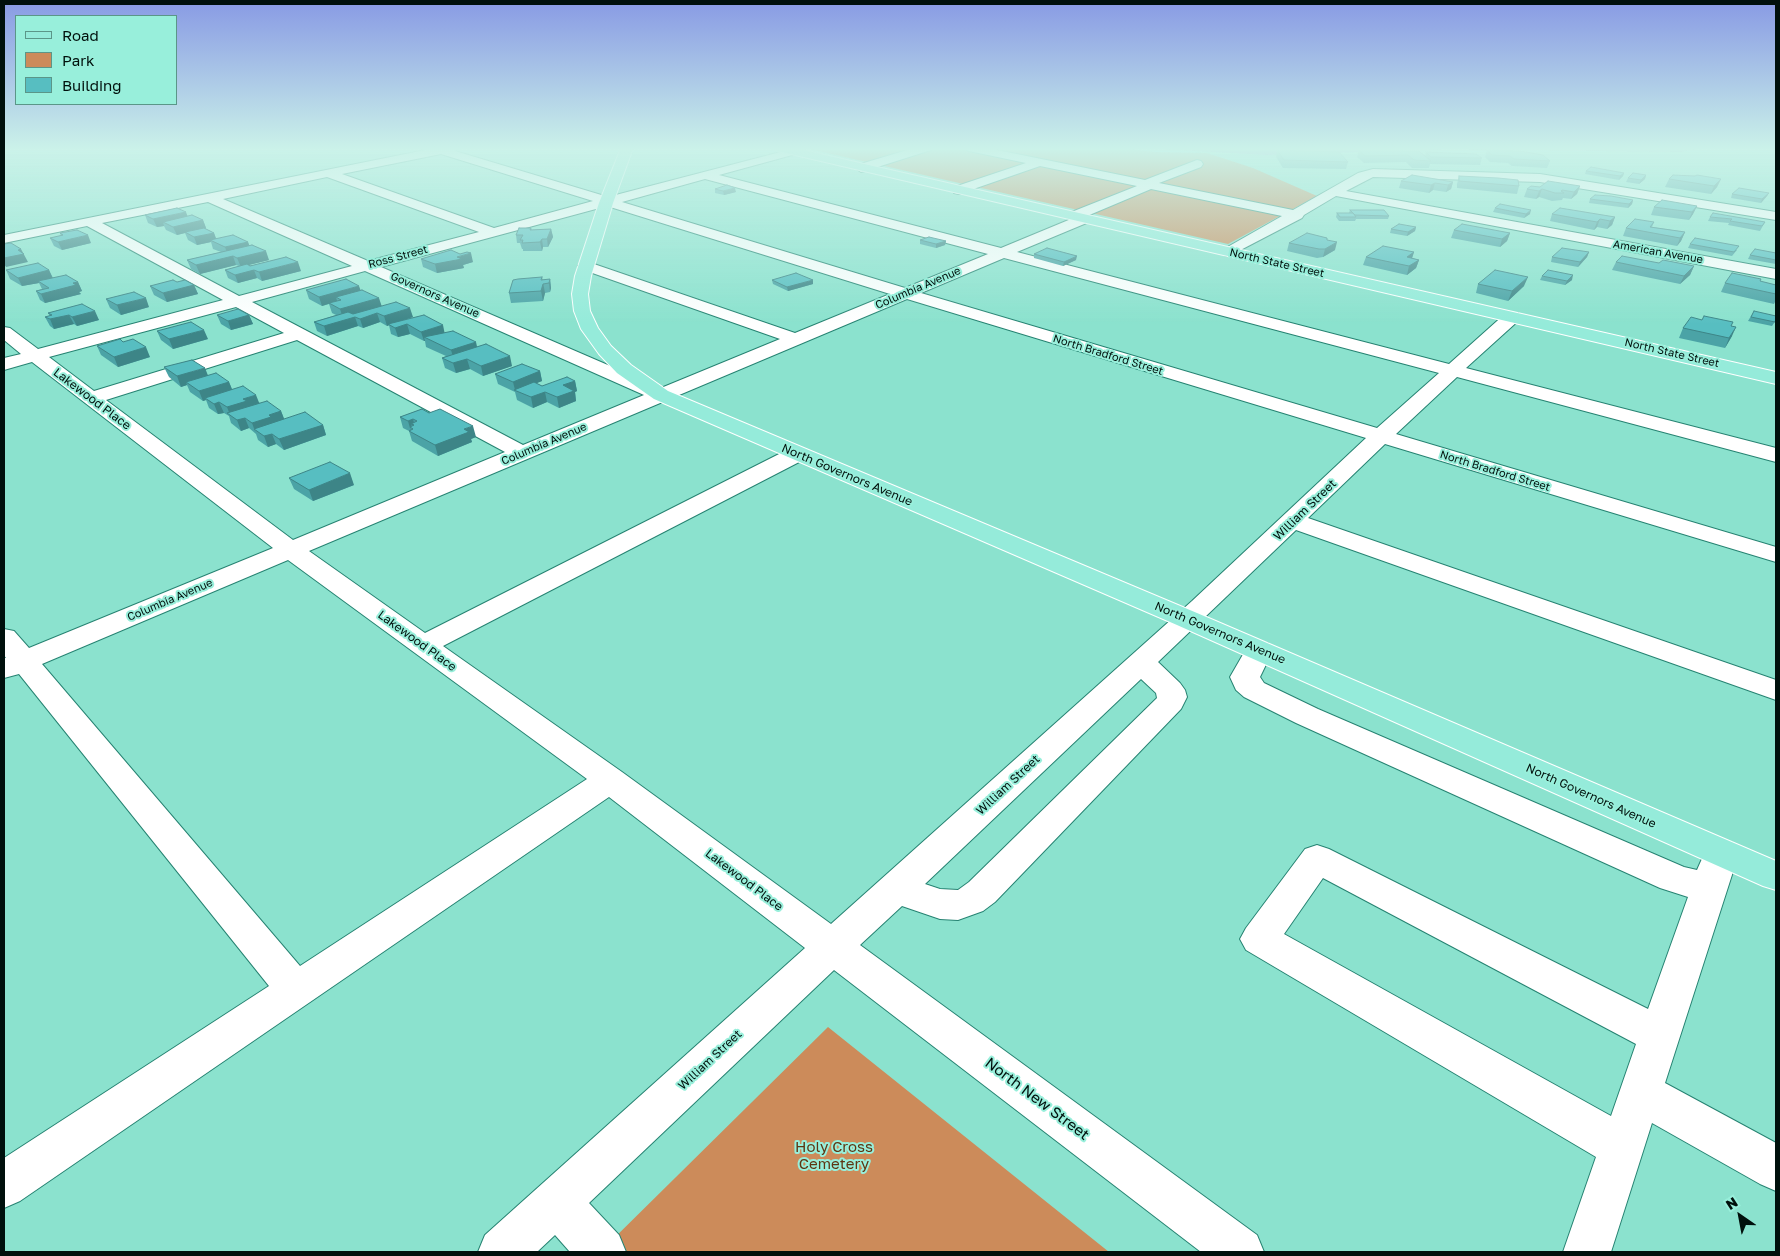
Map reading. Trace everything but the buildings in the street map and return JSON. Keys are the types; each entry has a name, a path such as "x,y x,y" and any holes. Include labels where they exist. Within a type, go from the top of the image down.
{"main road":[{"name":"North Governors Avenue","path":"605,207 586,266 580,294 582,311 590,329 605,350 624,369 661,395 1259,650 1715,870 1776,876"},
{"name":"North State Street","path":"1030,207 1776,378"}],"street":[{"path":"4,239 162,207"},
{"name":"Governors Avenue","path":"230,207 661,395"},
{"path":"421,207 492,232"},
{"name":"Ross Street","path":"4,364 592,207"},
{"name":"North Bradford Street","path":"618,207 1776,555"},
{"path":"825,207 1776,455"},
{"name":"Columbia Avenue","path":"10,656 291,550 1002,253 1103,207"},
{"path":"1255,207 1297,215"},
{"path":"1229,252 1310,207"},
{"name":"American Avenue","path":"1412,207 1776,274"},
{"path":"1717,207 1776,216"},
{"path":"89,222 522,453"},
{"path":"4,230 20,236"},
{"path":"586,266 796,339"},
{"name":"William Street","path":"502,1252 1294,521 1380,437 1512,317"},
{"name":"Lakewood Place","path":"4,332 291,550 610,780 834,946"},
{"path":"90,398 299,334"},
{"path":"423,645 797,454"},
{"path":"1294,521 1776,690"},
{"path":"1259,650 1245,677 1246,683 1254,690 1325,724 1673,878 1689,884 1715,870"},
{"path":"10,656 296,990"},
{"path":"896,889 940,904 958,905 970,901 982,892 1170,702 1172,697 1170,690 1141,662"},
{"path":"4,1185 610,780"},
{"path":"1622,1147 1259,939 1317,859 1661,1036"},
{"path":"1587,1252 1661,1036 1715,870"},
{"name":"North New Street","path":"834,946 1240,1252"},
{"path":"1641,1093 1776,1168"},
{"path":"557,1202 602,1252"}],"green space":[{"path":"1063,207 1297,207 1228,244"},
{"name":"Holy Cross Cemetery","path":"828,1027 1109,1252 600,1252"}]}
